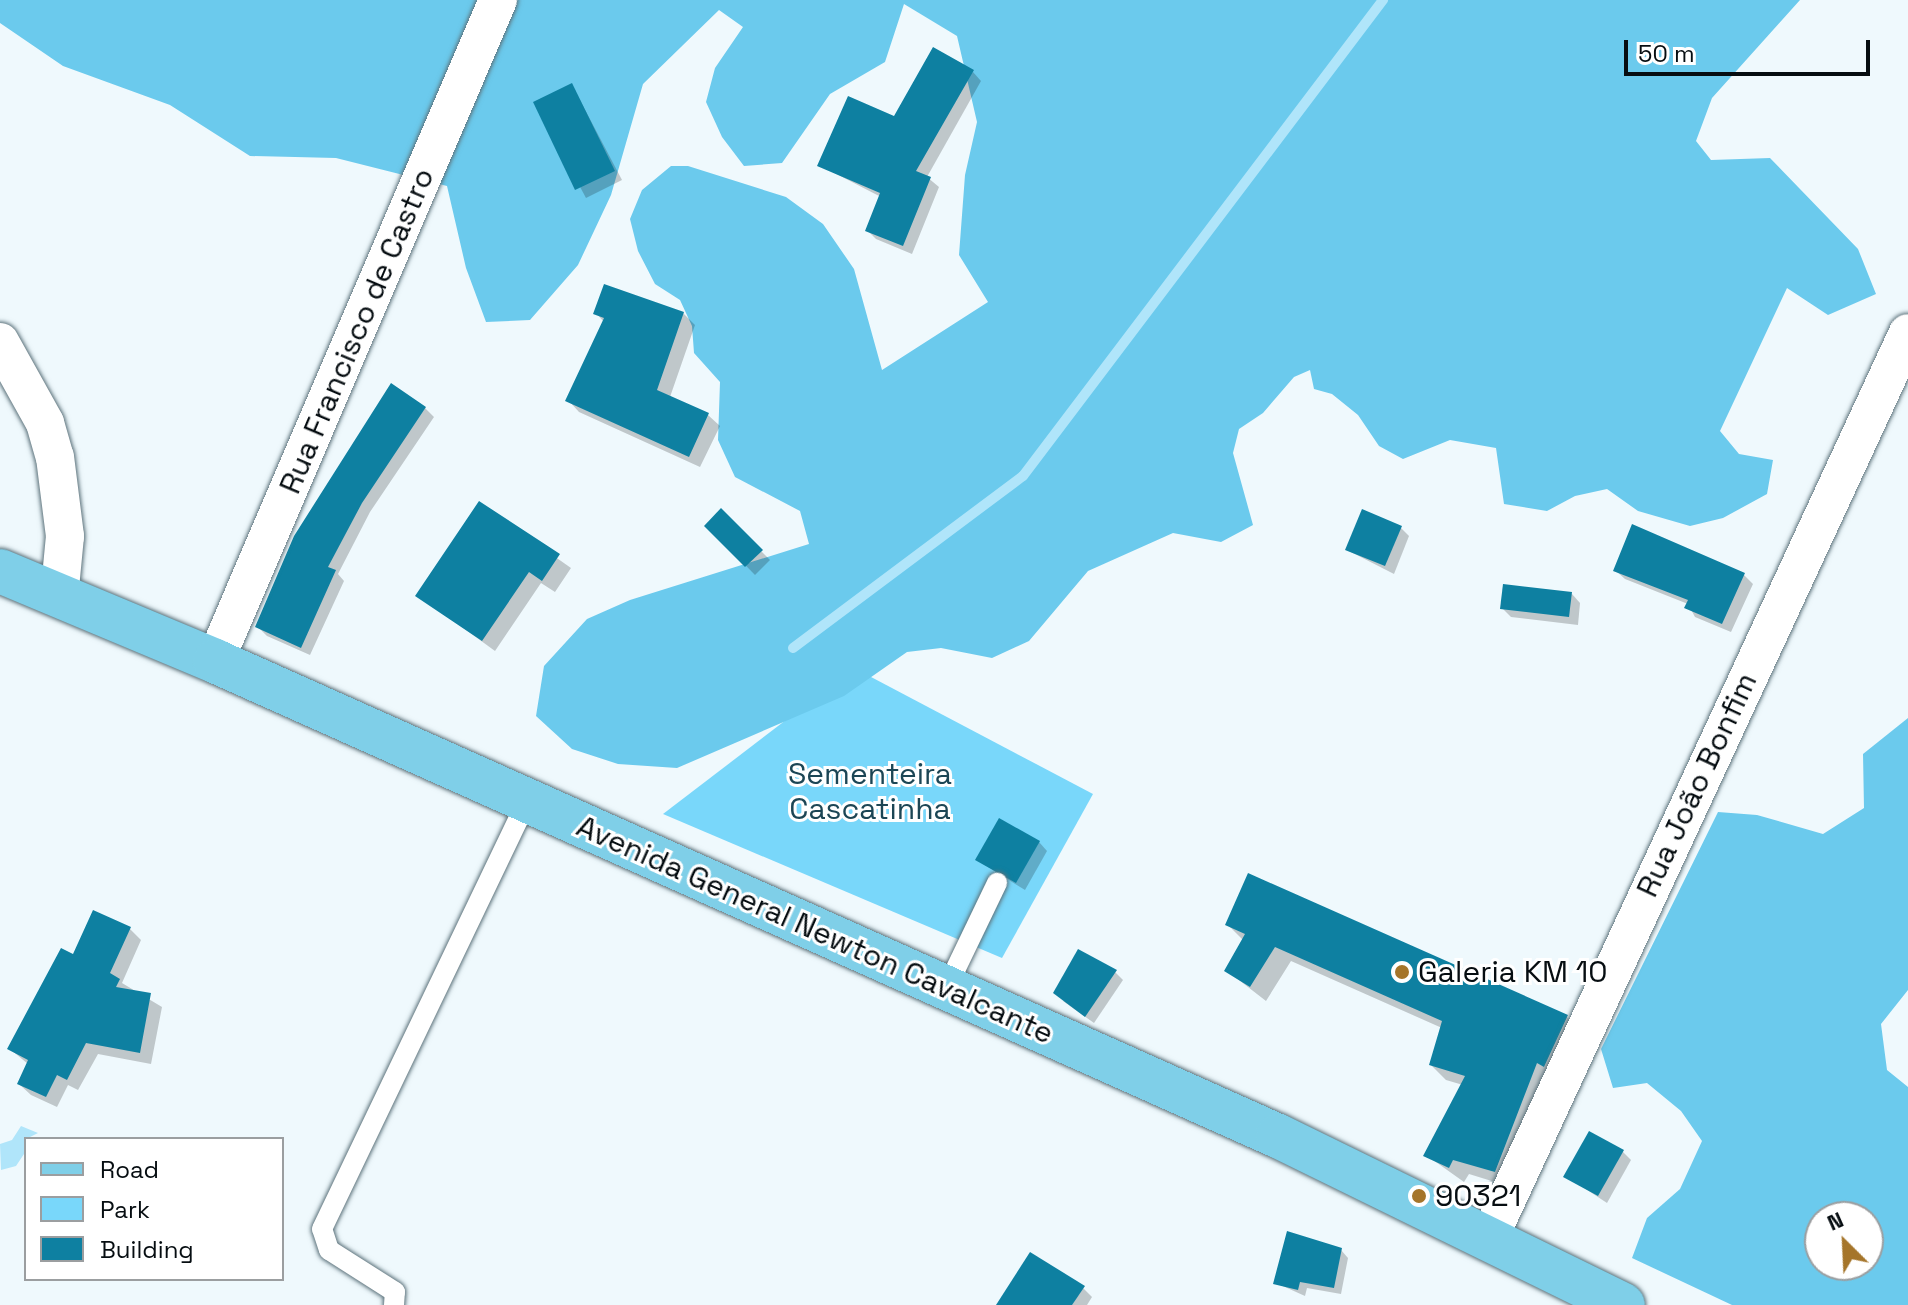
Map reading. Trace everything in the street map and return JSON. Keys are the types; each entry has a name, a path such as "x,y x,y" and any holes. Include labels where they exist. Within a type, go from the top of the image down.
{"main road":[{"name":"Avenida General Newton Cavalcante","path":"0,571 215,661 1278,1136 1489,1238 1608,1302"}],"street":[{"name":"Rua Francisco de Castro","path":"215,661 498,0"},
{"name":"Rua João Bonfim","path":"1489,1238 1908,333"},
{"path":"0,342 45,423 55,457 65,536 59,598"}],"lane":[{"path":"394,1305 395,1292 329,1250 322,1229 527,801"},
{"path":"946,989 997,883"}],"green space":[{"name":"Sementeira Cascatinha","path":"854,668 1093,794 1002,958 663,814"}],"shaded area":[{"path":"0,0 1800,0 1712,98 1696,141 1711,160 1770,158 1858,249 1876,294 1828,315 1787,288 1720,431 1739,454 1773,460 1767,494 1723,518 1690,526 1638,511 1607,489 1575,496 1547,511 1504,504 1496,448 1450,440 1403,459 1379,446 1358,415 1332,394 1314,389 1310,370 1294,377 1263,413 1239,429 1233,453 1253,525 1221,542 1173,533 1088,571 1029,641 992,658 941,648 907,652 844,696 677,768 618,764 572,749 536,716 544,666 587,619 630,600 809,544 800,511 735,477 718,440 720,382 694,353 692,326 680,300 655,284 638,251 630,219 642,190 671,166 688,166 786,197 823,224 854,269 882,370 988,302 959,255 965,175 977,122 957,36 904,4 885,62 830,94 782,163 744,166 722,137 706,102 715,68 743,27 719,10 643,84 611,195 578,265 530,320 486,322 466,268 447,186 336,158 250,156 170,105 63,66 0,23"},
{"path":"1908,718 1908,990 1881,1024 1887,1070 1908,1087 1908,1305 1732,1305 1632,1258 1647,1218 1680,1189 1702,1141 1681,1111 1647,1083 1613,1088 1601,1049 1718,812 1757,815 1823,834 1864,808 1863,754"},
{"path":"21,1126 38,1133 24,1137 24,1154 16,1166 1,1170 0,1144 12,1140"}],"building":[{"path":"933,47 974,70 916,171 931,177 903,246 865,231 880,193 817,166 848,96 894,116"},
{"path":"572,83 615,171 575,190 533,102"},
{"path":"604,284 684,312 657,390 709,413 689,457 565,401 604,318 593,314"},
{"path":"391,383 426,407 362,503 328,567 336,570 301,648 255,627 294,536"},
{"path":"479,501 560,554 542,581 529,572 482,641 415,596"},
{"path":"721,508 763,550 745,567 704,526"},
{"path":"1362,509 1402,526 1385,566 1345,550"},
{"path":"1632,524 1745,573 1722,624 1684,608 1688,600 1613,571"},
{"path":"1503,584 1572,592 1569,617 1500,609"},
{"path":"999,818 1040,841 1016,883 975,860"},
{"name":"Galeria KM 10","path":"1248,873 1568,1015 1544,1067 1537,1063 1495,1172 1453,1160 1449,1168 1423,1156 1465,1076 1429,1065 1442,1021 1275,947 1250,987 1224,971 1245,934 1225,925"},
{"path":"93,910 131,927 110,973 120,979 116,987 151,993 140,1053 86,1043 67,1080 57,1075 46,1097 17,1084 28,1060 7,1049 61,948 73,954"},
{"path":"1078,949 1117,970 1085,1017 1053,993"},
{"path":"1589,1131 1624,1150 1598,1196 1563,1177"},
{"path":"1287,1231 1342,1248 1334,1288 1300,1282 1298,1290 1273,1284"},
{"path":"1030,1252 1085,1286 1072,1305 996,1305"}],"waterway":[{"path":"793,648 1023,476 1383,0"}],"place":[{"name":"Galeria KM 10","path":"1402,972"},
{"name":"90321","path":"1419,1196"}]}
